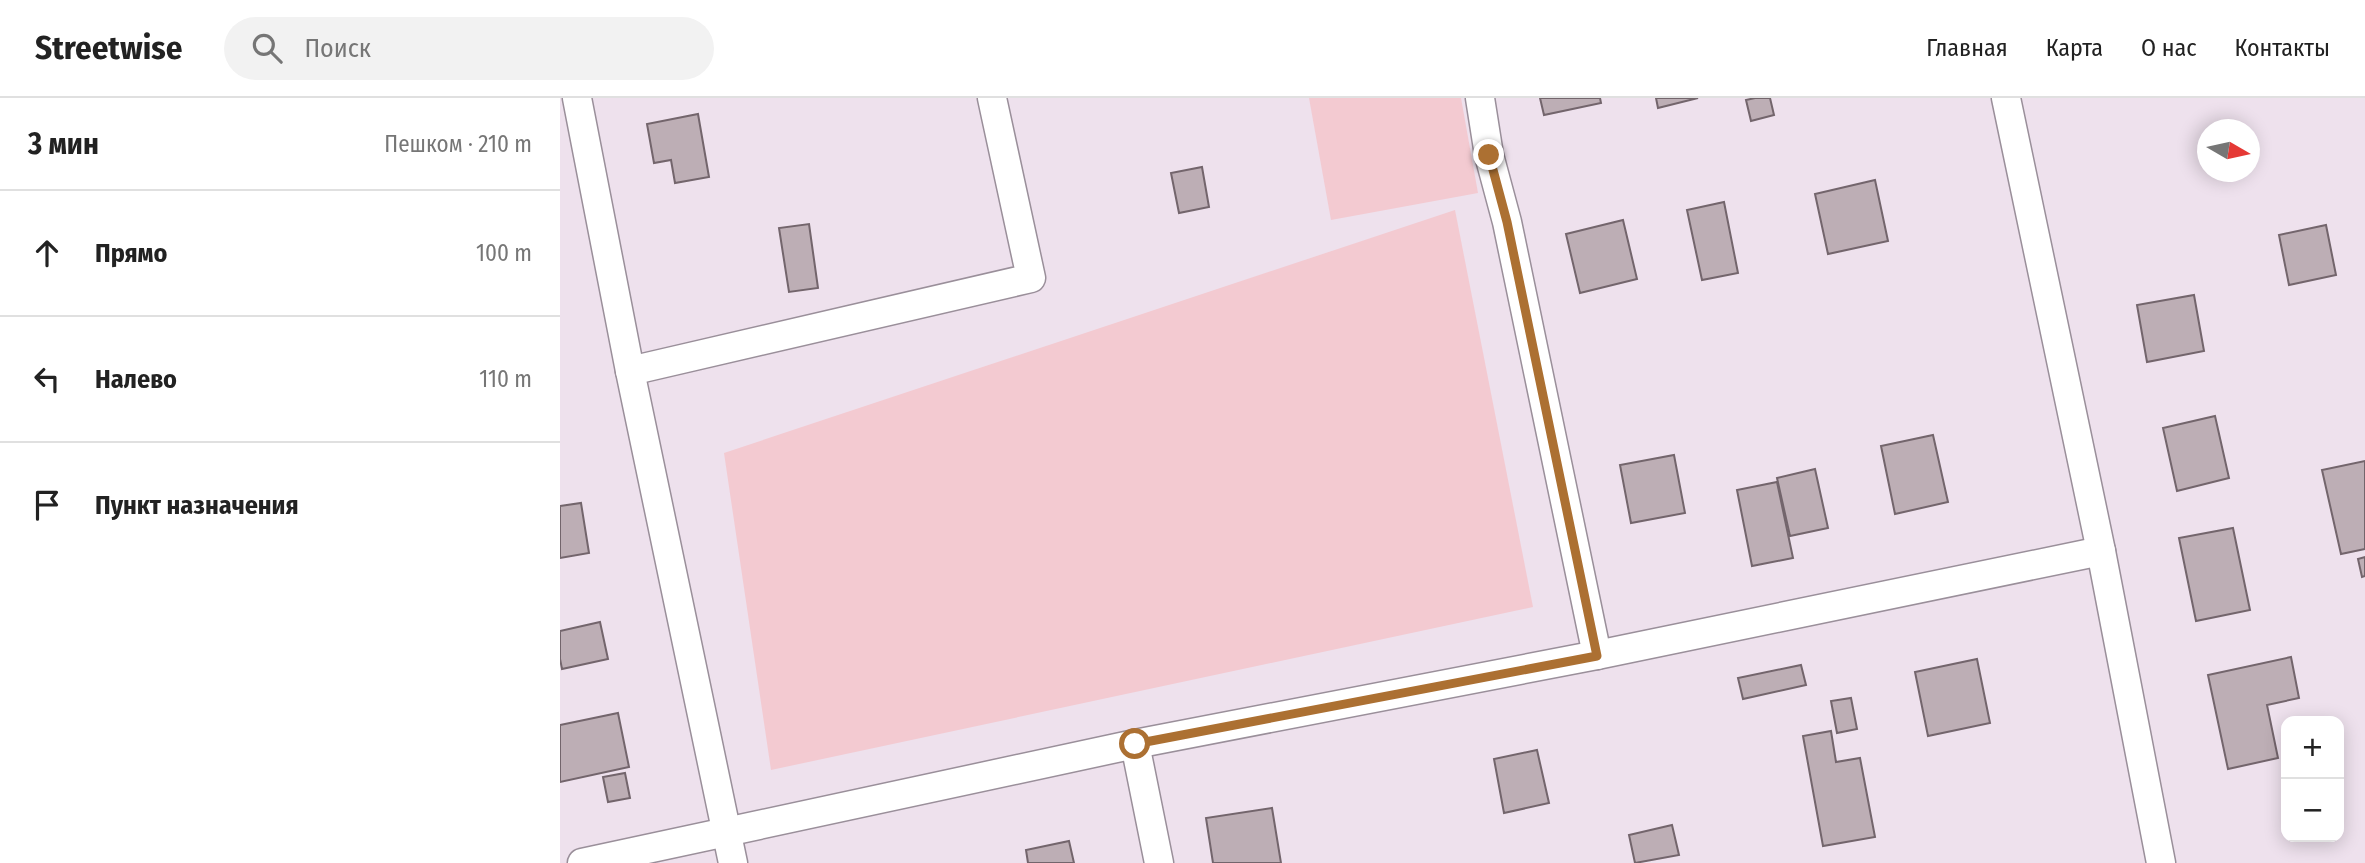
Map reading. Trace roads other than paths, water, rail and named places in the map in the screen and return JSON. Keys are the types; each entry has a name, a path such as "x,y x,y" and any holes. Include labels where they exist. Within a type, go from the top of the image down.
{"street":[{"path":"577,98 630,371 733,863"},
{"path":"630,371 1031,278 992,98"},
{"path":"1479,98 1597,656"},
{"path":"2006,98 2101,551 2161,863"},
{"path":"582,863 1135,744 1597,656 2101,551"},
{"path":"1135,744 1159,863"}]}
